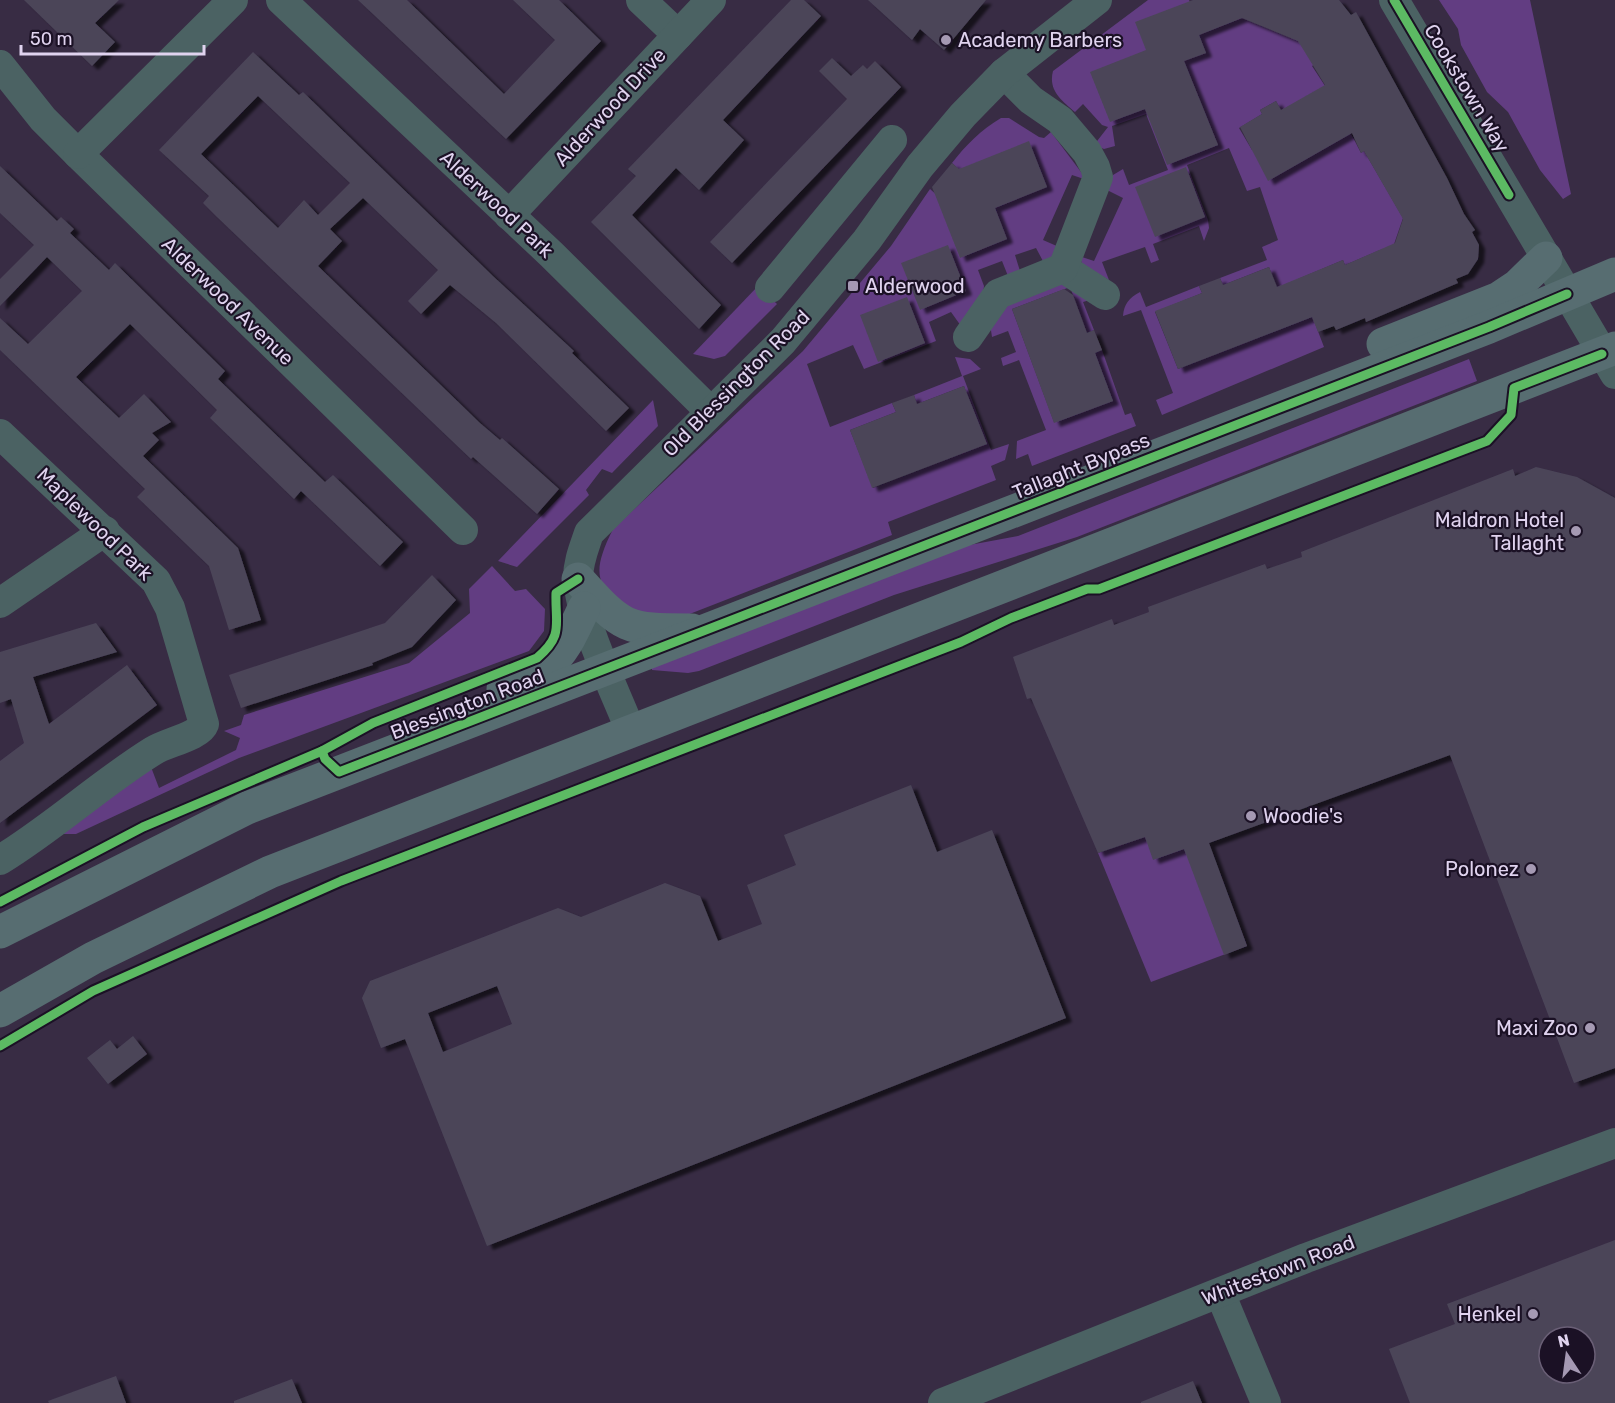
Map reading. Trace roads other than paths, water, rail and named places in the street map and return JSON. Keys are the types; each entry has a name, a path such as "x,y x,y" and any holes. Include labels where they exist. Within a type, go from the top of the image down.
{"main road":[{"path":"1176,447 1234,402 1499,298 1517,286 1546,258"},
{"name":"Tallaght Bypass","path":"607,670 1176,447 1498,324 1615,274"},
{"path":"0,1011 93,958 270,872 1611,359"},
{"path":"247,808 325,759 535,677 565,649 581,593 629,626 650,630 712,630"},
{"name":"Blessington Road","path":"0,932 32,913 247,808 607,670"}],"street":[{"path":"78,154 233,0"},
{"name":"Alderwood Park","path":"281,0 509,215 710,411"},
{"path":"641,0 678,35"},
{"name":"Alderwood Drive","path":"509,215 711,0"},
{"name":"Old Blessington Road","path":"581,593 579,561 589,533 783,341 867,240 920,166 1004,73 1096,0"},
{"name":"Cookstown Way","path":"1394,0 1567,294 1611,359"},
{"name":"Alderwood Avenue","path":"0,65 43,119 463,530"},
{"path":"968,338 998,294 1064,268 1098,177 1087,152 1060,120 1031,100 1004,73"},
{"path":"770,288 892,140"},
{"path":"834,212 867,240"},
{"path":"1064,268 1105,295"},
{"name":"Maplewood Park","path":"0,434 149,573 162,590 170,608 204,724 203,729 152,752 35,839 0,860"},
{"path":"0,603 105,531"},
{"path":"581,593 631,732"},
{"name":"Whitestown Road","path":"943,1403 1220,1293 1615,1143"},
{"path":"1220,1293 1266,1403"}],"place":[{"name":"Academy Barbers","path":"946,40"},
{"name":"Alderwood","path":"853,286"},
{"name":"Maldron Hotel Tallaght","path":"1576,531"},
{"name":"Woodie's","path":"1251,816"},
{"name":"Polonez","path":"1531,869"},
{"name":"Maxi Zoo","path":"1590,1028"},
{"name":"Henkel","path":"1533,1314"}]}
